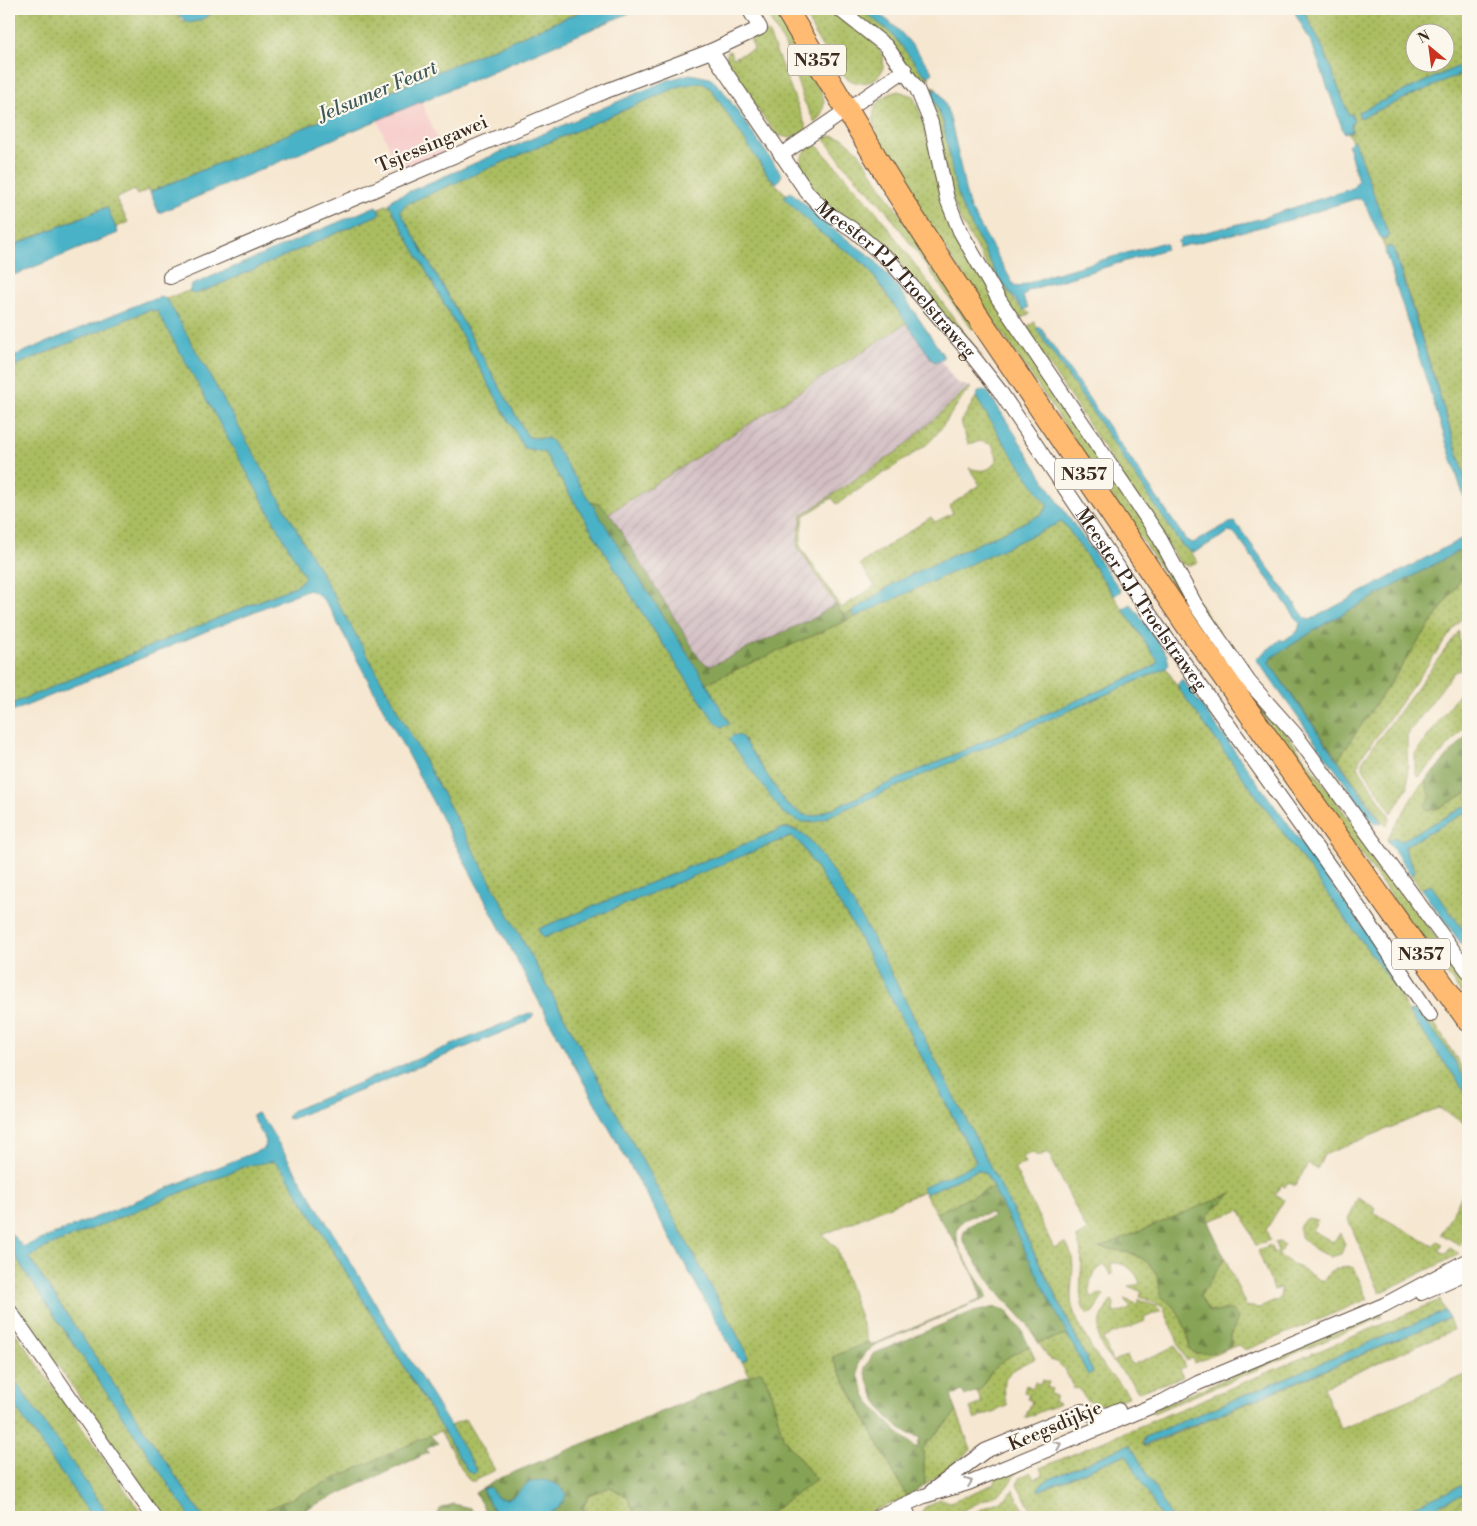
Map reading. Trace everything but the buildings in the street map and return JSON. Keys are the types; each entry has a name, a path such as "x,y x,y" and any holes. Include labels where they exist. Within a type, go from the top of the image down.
{"main road":[{"name":"N357","path":"786,9 848,111"},
{"name":"Meester P.J. Troelstraweg","path":"848,111 898,194 956,284 1173,604 1468,1020"}],"street":[{"name":"Tsjessingawei","path":"170,277 597,95 711,51 760,28 749,9"},
{"path":"839,9 886,46 917,89 932,123 942,182 953,218 998,298 1158,535 1195,604 1238,666 1291,728 1468,971"},
{"path":"711,51 781,155 848,111 905,70"},
{"name":"Meester P.J. Troelstraweg","path":"781,155 817,204 877,248 890,261 970,353 999,390 1157,625 1355,902 1430,1015"},
{"name":"Keegsdijkje","path":"924,1496 968,1483 1164,1401 1198,1383 1384,1305 1468,1260"},
{"name":"Keegsdijkje","path":"1384,1305 1411,1298 1468,1272"},
{"path":"9,1310 154,1517"},
{"name":"Keegsdijkje","path":"877,1517 906,1511 985,1451 1082,1411 1102,1417 1160,1392 1198,1383"}],"shaded area":[{"path":"421,101 444,154 400,172 377,119"},
{"path":"907,323 933,361 941,361 956,382 969,387 901,449 802,515 797,546 844,618 704,680 600,519"}],"green space":[{"path":"818,8 834,11 858,28 874,43 882,55 882,70 879,75 874,80 861,83 847,78 828,56 801,9"},
{"path":"9,9 172,9 183,21 199,21 219,9 587,9 150,192 149,189 137,195 134,190 116,199 128,222 115,228 106,207 9,247"},
{"path":"764,9 773,9 802,55 822,92 824,104 822,113 815,123 804,101 785,46"},
{"path":"847,9 861,9 890,32 924,74 930,78 918,80"},
{"path":"1303,9 1465,9 1468,16 1468,62 1454,68 1454,22 1404,22 1404,72 1446,72 1358,112 1361,118 1468,71 1468,486 1394,248 1389,246 1385,249 1382,240 1387,239 1389,236 1354,140 1352,141 1348,133 1352,131 1351,123 1354,121 1352,114 1349,115 1323,48"},
{"path":"768,32 807,129 790,138 776,135 725,64 727,52 730,51 733,58 754,49 750,39"},
{"path":"701,82 711,89 769,177 786,194 784,197 818,231 866,265 907,323 600,519 549,439 528,437 400,211 406,204 680,86"},
{"path":"934,86 932,95 943,122 961,205 997,275 1016,303 1030,314 1022,318 1016,316 958,216 925,94"},
{"path":"898,91 913,96 920,113 943,203 957,238 1273,715 1468,981 1468,1003 1245,693 927,222 877,138 875,130 874,110 877,104 881,99"},
{"path":"830,136 843,138 858,151 975,328 972,329 886,210 843,164 824,138"},
{"path":"815,143 876,211 982,357 890,253 877,241 831,208 814,192 802,171 801,162 808,148"},
{"path":"389,204 524,448 544,452 637,605 713,719 721,727 730,724 706,683 1061,522 1066,526 1158,661 1155,666 815,816 804,815 787,805 741,736 783,813 810,823 1166,668 1179,689 1397,990 1408,1012 1468,1095 1468,1125 1438,1108 1324,1155 1317,1169 1308,1164 1295,1186 1288,1182 1285,1187 1281,1185 1275,1195 1284,1200 1266,1230 1270,1240 1256,1246 1241,1210 1208,1221 1207,1216 1230,1194 1100,1248 1133,1254 1150,1265 1156,1273 1160,1296 1173,1306 1184,1326 1190,1350 1196,1354 1231,1346 1231,1335 1238,1318 1226,1309 1218,1312 1208,1310 1200,1296 1225,1258 1246,1306 1259,1308 1280,1299 1281,1288 1274,1290 1258,1251 1270,1245 1274,1253 1278,1251 1275,1243 1279,1242 1284,1245 1278,1255 1323,1282 1330,1271 1347,1266 1354,1268 1368,1299 1246,1350 1238,1345 1195,1363 1193,1358 1186,1361 1163,1307 1140,1296 1142,1292 1128,1286 1140,1284 1136,1275 1129,1268 1121,1264 1111,1263 1112,1274 1110,1275 1105,1265 1097,1271 1090,1283 1091,1297 1104,1295 1093,1312 1088,1314 1084,1309 1080,1294 1082,1259 1077,1237 1087,1231 1048,1152 1037,1157 1034,1152 1022,1157 1025,1163 1014,1168 1054,1248 1065,1243 1069,1249 1073,1264 1071,1298 1074,1312 1100,1362 1129,1396 1106,1406 1086,1400 1079,1388 1074,1389 1065,1370 1057,1362 1050,1360 1038,1342 1068,1335 1088,1374 1093,1372 1047,1277 896,983 851,902 802,833 792,828 784,828 538,929 543,938 734,858 791,837 800,843 854,927 976,1162 974,1165 922,1188 924,1191 823,1235 836,1247 868,1342 832,1358 907,1497 859,1517 764,1517 816,1480 783,1437 769,1385 761,1372 750,1376 742,1361 748,1358 746,1351 370,660 168,302 164,299 189,291 199,293 209,289 380,214 379,208"},
{"path":"149,310 157,311 162,317 305,577 298,585 9,705 9,368"},
{"path":"1035,322 1037,330 1172,530 1198,562 1187,566 1179,562 1028,333 1028,326"},
{"path":"969,387 971,388 938,433 925,446 837,504 832,498 804,516 800,546 841,608 875,586 860,564 931,517 935,522 953,513 949,506 980,485 969,468 986,470 995,462 997,457 992,445 982,441 968,444 961,422 976,397 1002,440 1048,505 1042,514 896,582 852,612 843,615 797,546 802,515 901,449"},
{"path":"589,502 600,504 612,517 701,661 710,666 814,618 835,604 843,615 852,612 855,617 706,683"},
{"path":"1468,546 1468,573 1464,575 1338,759 1269,663 1271,658 1326,623"},
{"path":"1468,573 1468,609 1360,759 1358,765 1388,813 1390,818 1387,825 1381,820 1338,759 1464,575"},
{"path":"1459,631 1461,670 1454,672 1407,735 1408,786 1392,813 1363,768 1363,760"},
{"path":"1468,681 1468,722 1419,777 1415,773 1415,754"},
{"path":"1468,734 1468,792 1435,810 1426,810 1425,805 1431,797 1425,781"},
{"path":"1425,781 1431,797 1425,805 1435,810 1468,792 1468,805 1401,841 1394,837 1388,841 1387,839 1418,788"},
{"path":"1468,811 1468,937 1431,885 1421,889 1411,875 1414,873 1414,869 1406,853 1405,846 1409,842"},
{"path":"1419,1008 1431,1018 1468,1077 1468,1084 1430,1026 1413,1010"},
{"path":"274,1161 286,1174 467,1470 477,1471 450,1426 465,1419 495,1470 475,1481 469,1481 440,1431 251,1517 203,1517 29,1258 47,1247 246,1166"},
{"path":"978,1170 986,1174 993,1187 936,1213 925,1194"},
{"path":"1468,1184 1468,1239 1465,1237 1460,1245 1441,1234"},
{"path":"993,1187 1068,1335 1038,1342 1028,1325 992,1285 963,1241 963,1235 968,1227 992,1217 991,1213 967,1218 958,1227 957,1236 962,1253 936,1213"},
{"path":"1232,1193 1207,1216 1225,1258 1200,1296 1208,1311 1233,1310 1238,1318 1231,1335 1231,1346 1216,1352 1194,1352 1190,1350 1187,1334 1181,1319 1173,1306 1160,1296 1156,1273 1150,1265 1142,1258 1132,1254 1099,1248"},
{"path":"1358,1198 1375,1208 1373,1212 1433,1246 1437,1241 1443,1244 1439,1250 1446,1254 1450,1248 1460,1254 1380,1293 1348,1219"},
{"path":"1308,1218 1318,1220 1312,1230 1333,1242 1340,1233 1345,1244 1341,1254 1331,1257 1318,1251 1305,1241 1299,1230 1301,1224"},
{"path":"9,1244 27,1275 191,1517 164,1517 9,1296"},
{"path":"972,1271 986,1292 987,1298 879,1343 865,1353 858,1364 858,1375 868,1401 896,1431 917,1448 920,1437 909,1434 899,1428 883,1411 871,1390 865,1368 873,1354 969,1313 996,1307 1007,1311 1021,1329 1029,1346 1000,1363 990,1374 981,1389 965,1396 962,1391 951,1396 957,1412 923,1448 925,1485 907,1497 832,1357 868,1342 872,1345 980,1300 977,1281"},
{"path":"1124,1299 1137,1304 1139,1299 1156,1306 1161,1311 1144,1318 1145,1321 1103,1338 1111,1360 1104,1351 1098,1330 1102,1317 1111,1301 1114,1303 1113,1313 1123,1312 1131,1308"},
{"path":"1440,1300 1445,1311 1145,1437 1142,1442 1144,1447 1449,1318 1453,1330 1323,1387 1341,1429 1468,1374 1468,1483 1389,1517 1171,1517 1130,1444 1050,1479 1038,1491 1127,1454 1161,1517 1035,1517 1017,1484 1021,1477 1031,1472 1034,1478 1043,1475 1040,1468"},
{"path":"1380,1314 1382,1317 1153,1413 1151,1410"},
{"path":"9,1323 144,1517 110,1517 9,1372"},
{"path":"1029,1346 1035,1359 1013,1370 1005,1381 1004,1396 1008,1406 982,1416 980,1412 980,1417 975,1420 970,1408 982,1403 977,1391 982,1387 990,1371 1003,1360"},
{"path":"1176,1346 1185,1367 1180,1369 1183,1377 1138,1392 1113,1362 1127,1356 1132,1365"},
{"path":"761,1371 769,1385 783,1437 816,1480 764,1517 637,1517 627,1497 610,1487 589,1495 583,1508 593,1517 539,1517 564,1502 527,1484 517,1494 504,1499 495,1496 490,1487 483,1492 497,1517 489,1517 475,1493 500,1478"},
{"path":"1042,1380 1049,1382 1047,1387 1052,1389 1050,1394 1056,1396 1054,1401 1059,1404 1025,1418 1032,1401 1027,1399 1029,1394 1024,1392 1026,1385 1033,1388 1035,1382 1040,1385"},
{"path":"9,1398 92,1517 9,1517"},
{"path":"957,1412 971,1450 925,1485 923,1448"},
{"path":"430,1435 438,1443 426,1449 428,1453 304,1510 307,1517 251,1517"},
{"path":"1021,1465 1022,1468 1001,1492 949,1517 919,1517 924,1508 940,1499 950,1502 994,1484 998,1475"},
{"path":"610,1487 627,1497 637,1517 593,1517 583,1508 589,1495"},
{"path":"1013,1490 1028,1517 965,1517 1006,1498"},
{"path":"1468,1492 1468,1517 1410,1517"},
{"path":"453,1504 470,1508 479,1517 437,1517 440,1509"}],"water":[{"path":"172,9 194,11 200,9 219,9 199,21 188,23"},
{"path":"587,9 639,9 159,213 150,192"},
{"path":"861,9 882,16 892,24 911,44 933,73 929,76 924,74 890,32"},
{"path":"1293,9 1303,9 1323,48 1349,115 1352,114 1354,121 1351,123 1352,131 1344,133 1312,44"},
{"path":"1468,62 1468,71 1360,118 1358,112 1446,72 1454,72 1454,68"},
{"path":"690,74 710,78 721,88 782,175 777,183 769,177 711,89 701,82 680,86 406,204 400,211 528,437 549,439 553,443 706,683 730,724 721,727 713,719 637,605 544,452 524,448 389,204 394,198 668,80"},
{"path":"935,88 947,108 952,125 970,208 1014,285 1018,287 1050,275 1161,243 1166,244 1166,249 1029,290 1023,297 1028,308 1023,310 997,275 961,205 954,181 943,122 932,95"},
{"path":"1354,140 1389,236 1387,239 1381,239 1364,202 1361,199 1355,199 1289,220 1179,247 1178,241 1182,238 1259,219 1353,188 1358,181 1348,145"},
{"path":"791,192 830,227 873,258 899,289 943,355 943,359 938,362 933,361 866,265 818,231 783,197"},
{"path":"376,206 380,214 209,289 194,294 189,291 192,285"},
{"path":"107,207 118,233 9,277 9,247"},
{"path":"1389,246 1393,248 1468,486 1468,510 1385,251"},
{"path":"162,297 168,301 370,660 746,1351 748,1359 741,1362 733,1351 544,1011 332,613 319,595 306,590 9,713 9,705 298,585 305,577 157,311 149,310 9,368 9,358 146,301"},
{"path":"1040,327 1186,540 1193,543 1229,523 1235,522 1306,619 1310,620 1468,535 1468,546 1326,623 1271,658 1269,663 1382,823 1375,824 1365,811 1256,659 1281,639 1283,641 1298,631 1300,623 1235,534 1229,532 1195,552 1189,551 1181,544 1037,330"},
{"path":"984,390 988,392 1061,506 1121,591 1114,596 1066,526 1061,522 855,617 852,612 896,582 1042,514 1048,506 1002,440 976,397 979,391"},
{"path":"1131,604 1167,655 1169,665 1166,668 816,822 800,822 783,813 729,740 733,735 741,736 787,805 804,815 815,816 1155,666 1158,661 1123,609"},
{"path":"1182,679 1406,986 1408,992 1404,997 1397,990 1179,689 1178,684"},
{"path":"1468,805 1468,811 1405,846 1407,856 1415,869 1411,875 1388,841 1394,837 1401,841"},
{"path":"784,828 798,832 812,843 849,897 864,923 1015,1214 1093,1372 1088,1375 986,1174 978,1170 925,1194 922,1187 973,1165 976,1161 854,927 800,843 791,837 781,840 543,938 538,929"},
{"path":"1431,885 1468,937 1468,953 1421,889"},
{"path":"1413,1010 1430,1026 1454,1059 1464,1078 1468,1095 1408,1012"},
{"path":"529,1013 534,1015 527,1022 291,1119 287,1118 291,1111"},
{"path":"257,1113 268,1126 450,1426 477,1471 474,1474 467,1470 286,1174 274,1161 246,1166 47,1247 29,1258 203,1517 191,1517 187,1512 27,1275 9,1244 9,1231 23,1247 265,1148 266,1141 253,1118 253,1115"},
{"path":"1445,1311 1449,1318 1143,1446 1145,1437"},
{"path":"9,1372 110,1517 92,1517 9,1398"},
{"path":"1130,1444 1171,1517 1161,1517 1126,1454 1038,1491 1040,1485 1050,1479"},
{"path":"543,1480 557,1484 566,1495 562,1504 555,1510 537,1516 497,1517 482,1489 490,1487 495,1496 505,1499 513,1496 529,1483"},
{"path":"1468,1483 1468,1492 1410,1517 1389,1517"}],"water label":[{"name":"Jelsumer Feart","path":"378,92"}]}
